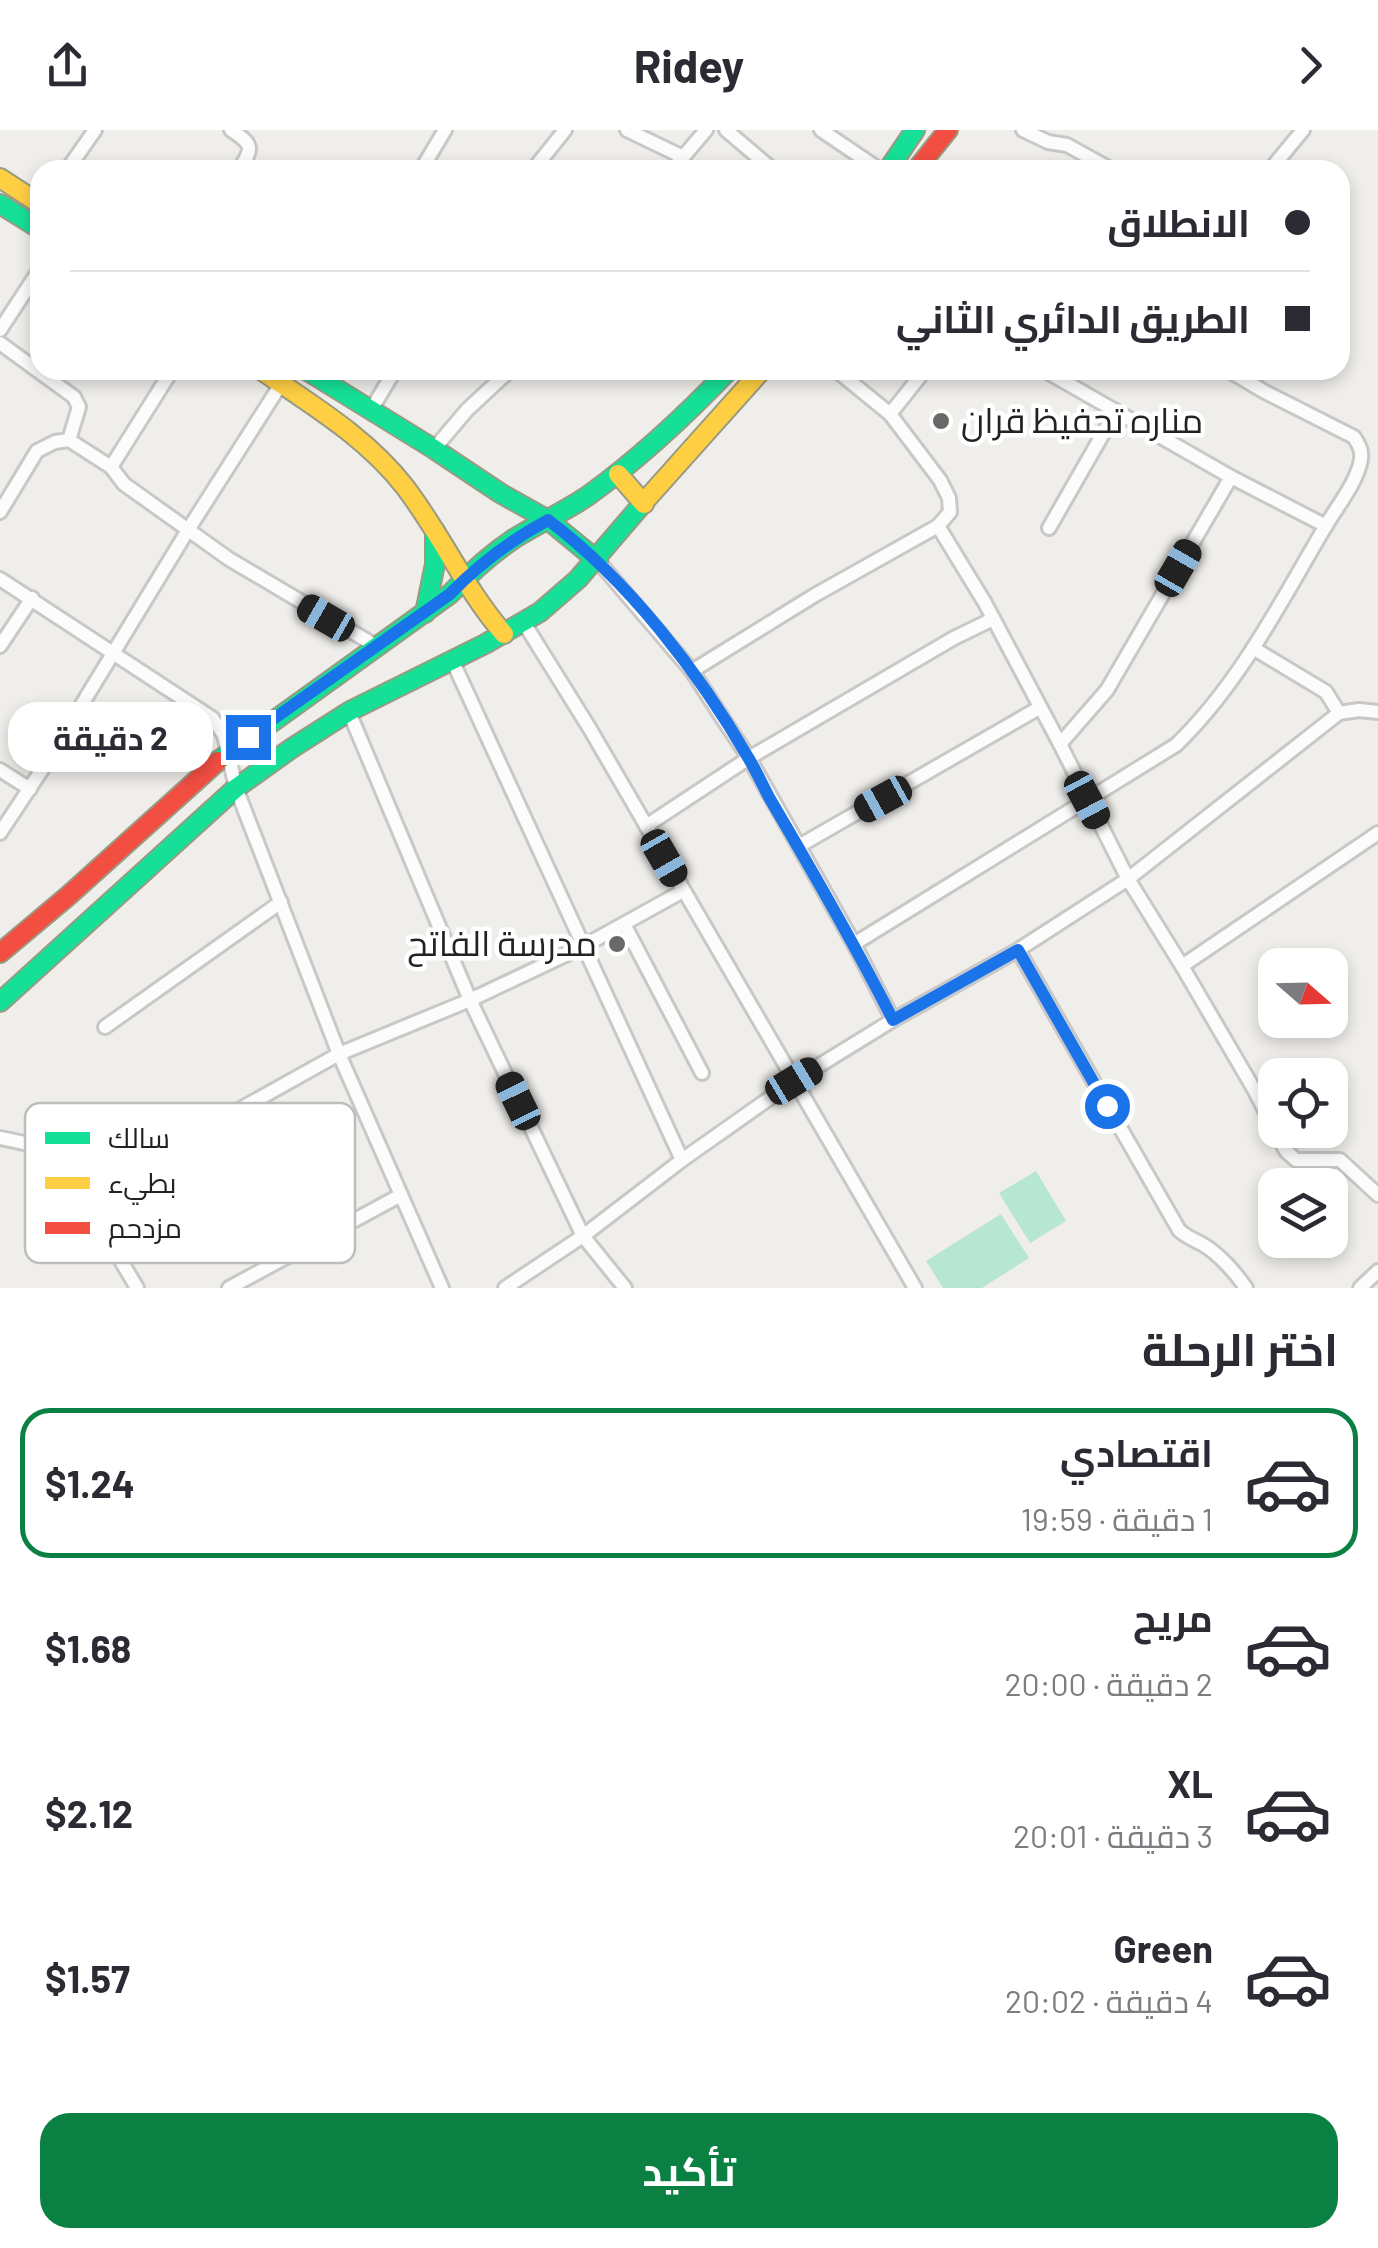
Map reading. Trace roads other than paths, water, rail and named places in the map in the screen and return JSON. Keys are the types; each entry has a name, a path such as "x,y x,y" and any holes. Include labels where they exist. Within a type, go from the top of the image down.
{"main road":[{"path":"926,160 948,130"},
{"path":"895,160 914,131"},
{"path":"0,178 30,198"},
{"path":"0,204 30,223"},
{"path":"276,380 362,440 402,483 462,581 504,634"},
{"path":"322,380 548,520 598,561"},
{"path":"0,953 226,753 450,594 498,550 618,474 682,420 720,380"},
{"path":"0,1002 236,788 349,712 504,634 560,596 598,561 753,380"},
{"path":"618,474 644,504"},
{"path":"424,613 433,581 434,532"}],"street":[{"path":"74,160 95,130"},
{"path":"232,130 248,140 245,160"},
{"path":"427,160 444,130"},
{"path":"541,160 565,130"},
{"path":"627,130 683,157"},
{"path":"680,160 706,130"},
{"path":"726,130 761,160"},
{"path":"821,130 865,160"},
{"path":"1023,130 1048,142 1068,144"},
{"path":"1056,130 1068,144 1095,160"},
{"path":"1278,160 1303,130"},
{"path":"0,330 30,284"},
{"path":"0,342 30,364"},
{"path":"51,380 74,397 79,408 69,440"},
{"path":"111,466 166,380"},
{"path":"371,410 389,380"},
{"path":"434,449 500,380"},
{"path":"692,671 814,595 938,526 950,512 940,480 890,414 848,380"},
{"path":"890,414 918,380"},
{"path":"1062,380 1326,526"},
{"path":"854,944 1176,745 1212,708 1326,526 1362,456 1361,446 1354,438 1245,380"},
{"path":"0,833 281,384"},
{"path":"1049,528 1116,411"},
{"path":"0,512 37,452 55,442 69,440 111,466 124,484 271,586 376,646"},
{"path":"1060,744 1108,690 1232,477"},
{"path":"938,526 992,618 1128,878 1255,1091 1286,1151 1296,1160 1340,1160 1378,1196"},
{"path":"598,561 692,671 749,758 893,1020"},
{"path":"0,579 212,718 224,735 236,788 280,902 340,1054 442,1288"},
{"path":"0,646 32,598"},
{"path":"646,826 749,758 992,618"},
{"path":"524,622 914,1288"},
{"path":"1253,648 1326,692 1338,713"},
{"path":"453,662 682,1160"},
{"path":"798,846 1039,708"},
{"path":"349,712 470,1000 583,1236 625,1288"},
{"path":"505,1288 583,1236 794,1081 1018,950 1128,878 1338,713 1378,712"},
{"path":"0,770 30,789"},
{"path":"1182,966 1378,832"},
{"path":"251,1103 340,1054 470,1000 582,947 684,891"},
{"path":"105,1027 280,902"},
{"path":"624,924 702,1073"},
{"path":"1018,950 1179,1230 1205,1246 1246,1288"},
{"path":"0,1138 25,1143"},
{"path":"355,1220 401,1195"},
{"path":"123,1263 137,1288"},
{"path":"229,1288 275,1263"},
{"path":"1360,1288 1378,1271"}],"place":[{"name":"مناره تحفيظ قران","path":"941,421"},
{"name":"مدرسة الفاتح","path":"617,944"}]}
